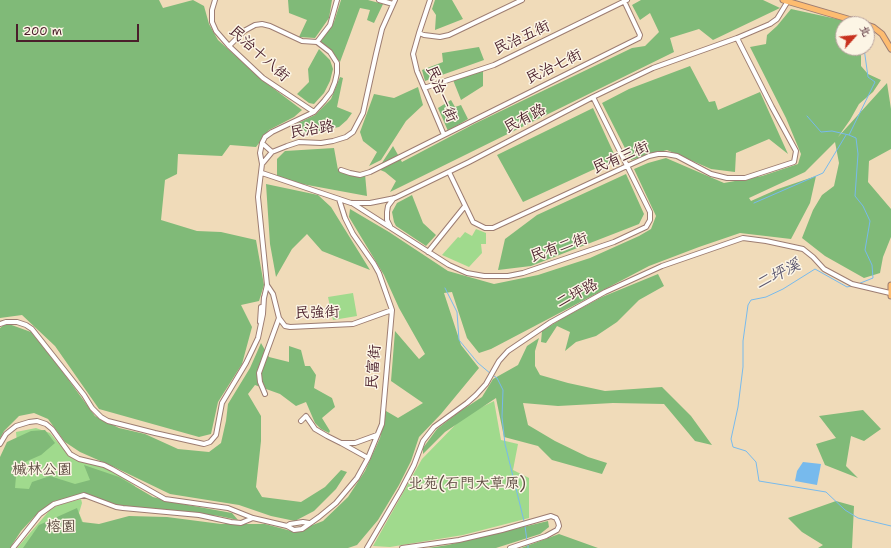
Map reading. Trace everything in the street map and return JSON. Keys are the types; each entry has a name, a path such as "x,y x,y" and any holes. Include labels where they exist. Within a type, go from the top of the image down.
{"main road":[{"path":"785,1 838,16"},
{"path":"875,30 882,34 891,49"},
{"path":"891,284 891,294"}],"street":[{"name":"民治十八街","path":"215,0 212,10 212,22 216,31 228,46 263,78 314,112"},
{"path":"317,42 330,25 337,0"},
{"path":"379,0 394,2"},
{"name":"民治一街","path":"341,170 360,175 370,172 444,135 417,71 413,54 430,0"},
{"path":"419,33 440,37 449,35 522,0"},
{"name":"民治五街","path":"424,88 494,65 626,1"},
{"name":"民治七街","path":"444,135 639,38 640,35 626,1"},
{"name":"民有路","path":"262,173 351,203 370,203 395,198 653,68 737,38 770,24 777,19 785,1"},
{"name":"民治路","path":"262,164 272,152 299,142 321,143 333,141 346,137 353,132 363,113 379,41 394,2"},
{"path":"0,324 6,322 17,322 32,329 84,395 92,408 101,417 155,433 204,444 210,442 216,435 222,403 246,364 258,338 263,314 264,297 267,284 258,197 262,173 260,153 262,143 265,137 272,132 314,112 331,92 337,73 337,63 330,52 317,42 302,41 270,26 262,24 255,25 244,31 228,46"},
{"name":"民有三街","path":"449,172 473,222 485,228 493,228 649,156 666,154 678,156 711,174 727,178 745,178 794,162 796,151 737,38"},
{"name":"民有二街","path":"351,203 449,265 467,273 493,277 522,273 614,242 646,227 650,220 650,212 593,97"},
{"path":"262,143 272,152"},
{"path":"390,227 386,212 388,206 395,198"},
{"name":"民富街","path":"0,444 6,434 16,426 37,421 46,424 52,429 70,454 79,459 104,465 165,499 228,508 253,518 287,526 290,524 303,522 310,523 319,517 336,503 357,478 368,458 382,424 392,310 379,273 353,234 345,218 339,199"},
{"path":"428,252 465,206"},
{"name":"二坪路","path":"367,548 401,490 414,465 423,441 434,427 476,395 486,384 499,361 508,351 551,322 605,292 662,266 742,238 766,241 803,249 824,269 852,284 891,294"},
{"name":"民強街","path":"267,284 273,294 279,318 285,326 353,324 392,310"},
{"path":"265,394 260,382 259,372 279,318"},
{"path":"301,421 306,416 315,429 368,458"},
{"path":"341,443 355,443 378,435"},
{"path":"13,548 40,514 54,504 84,495 123,508 200,515 241,523 253,518"},
{"path":"402,548 460,540 551,516 556,518 559,526 557,530 546,536 510,548"}],"green space":[{"path":"0,0 159,0 163,8 193,0 204,6 209,24 218,40 261,79 302,110 294,117 269,130 256,147 230,145 222,156 178,154 177,174 165,180 161,220 197,231 221,232 256,240 264,285 259,301 241,305 252,327 242,364 218,402 211,434 199,437 99,409 55,346 22,315 0,318"},
{"path":"288,0 332,0 329,18 315,38 299,37 307,20 289,13"},
{"path":"341,0 368,0 383,4 374,23 367,20 370,10 360,8 340,62 320,41 334,22"},
{"path":"435,0 452,0 463,19 435,30 436,15 432,9"},
{"path":"641,0 763,0 780,8 713,40 699,29 670,38 674,52 390,192 396,181 385,172 378,169 393,146 402,162 474,124 632,48 645,46 659,32 650,13 640,20 632,5"},
{"path":"791,9 835,19 835,56 861,56 861,66 868,74 881,80 873,92 859,104 838,137 887,83 891,109 891,149 869,161 868,182 891,209 891,237 883,257 880,273 864,278 825,256 802,238 813,210 822,195 834,186 839,163 835,142 805,172 749,198 751,201 778,189 816,176 810,203 791,239 740,233 699,247 649,266 491,349 479,353 467,338 452,292 444,293 461,345 479,368 441,414 419,437 411,461 399,485 378,520 357,545 348,548 23,548 39,525 77,508 82,522 99,524 129,516 167,517 221,524 265,524 295,532 323,521 348,497 365,471 380,438 386,411 398,418 423,403 391,381 395,331 419,359 425,354 399,308 384,275 349,217 350,209 389,232 448,271 494,284 538,275 590,258 651,229 656,216 634,169 666,158 724,183 762,176 798,164 801,154 786,118 750,47 766,44 767,35 777,26"},
{"path":"479,47 484,60 425,81 422,70 443,62 442,53"},
{"path":"319,49 330,60 333,69 330,81 324,93 314,104 309,103 297,94 309,82 308,69"},
{"path":"690,66 709,102 715,101 718,110 760,92 788,154 769,139 736,153 735,172 711,169 667,150 631,160 602,103 629,89"},
{"path":"483,71 483,86 461,100 453,80"},
{"path":"340,77 343,78 337,107 352,113 347,120 339,127 320,131 298,133 290,127 315,115 331,99"},
{"path":"418,87 423,105 406,121 381,160 369,166 377,152 363,141 360,132 374,94 394,98"},
{"path":"451,100 455,107 461,105 468,119 448,131 438,108"},
{"path":"593,108 615,156 610,162 523,202 497,155"},
{"path":"334,148 338,170 365,174 367,196 302,184 277,176 277,159 285,151"},
{"path":"626,174 644,214 639,224 531,266 498,270 505,239 537,215"},
{"path":"266,184 318,195 331,207 370,270 322,251 307,234 292,249 276,277 270,244"},
{"path":"412,195 423,223 436,235 426,246 396,226 394,222 392,212 397,203"},
{"path":"476,229 486,233 486,244 481,244 482,253 469,267 442,255 458,237 460,238 465,232 472,236"},
{"path":"658,274 664,286 639,300 617,322 596,336 576,342 565,351 570,332 557,326 546,343 541,342 542,331 563,318 602,297"},
{"path":"353,293 357,316 333,320 328,297"},
{"path":"6,323 31,332 57,364 95,416 119,428 145,434 178,449 209,452 221,443 228,404 250,368 261,343 269,357 289,362 289,346 301,350 305,366 310,366 316,375 314,388 332,398 335,407 322,418 330,431 329,433 321,429 315,423 306,402 296,406 280,394 255,385 248,394 261,416 261,441 256,487 262,497 301,502 325,487 341,470 347,472 336,489 314,511 295,521 271,516 239,505 170,494 80,452 65,442 48,419 34,413 19,416 4,431 0,439 0,328"},
{"path":"539,338 535,351 535,366 540,375 605,391 662,387 691,416 712,445 695,441 664,404 613,403 558,406 523,403 528,425 555,441 588,457 607,463 602,474 552,460 538,446 504,437 496,398 445,432 423,454 423,448 437,429 482,397 493,379 518,365 527,346"},
{"name":"北苑(石門大草原)","path":"494,401 501,440 518,444 513,470 529,478 529,518 463,535 390,547 373,546 422,459 464,416"},
{"path":"863,410 881,429 864,441 851,436 846,466 858,478 825,465 816,444 836,438 819,416"},
{"name":"槭林公園","path":"36,428 50,433 69,456 109,468 135,486 135,505 121,505 97,493 14,493 17,443 16,432"},
{"path":"45,430 55,443 41,455 25,462 16,476 15,488 29,489 32,482 50,476 75,484 90,480 84,465 119,477 153,497 232,513 238,520 219,516 116,505 89,497 54,501 34,517 21,531 10,548 0,548 0,457 7,442 31,431"},
{"name":"榕園","path":"81,499 82,503 79,513 94,548 17,548 49,511 58,505"},
{"path":"836,501 854,506 852,548 818,548 823,545 802,532 788,518"},
{"path":"548,521 549,527 540,534 496,548 428,548 448,545"},
{"path":"559,534 598,548 521,548"}],"water":[{"path":"803,462 821,464 817,485 795,481 797,471"}],"waterway":[{"name":"二坪溪","path":"858,284 873,278 872,265 865,250 870,221 863,206 855,196 858,154 856,138 849,135 875,82 868,77 865,56"},
{"path":"807,116 821,132 832,131 849,135"},
{"path":"754,203 823,173 846,135"},
{"name":"二坪溪","path":"851,286 847,287 815,269 783,289 766,297 751,300 748,305 743,341 743,367 738,407 731,439 733,447 746,451 756,462 759,481 826,492 845,510 858,518 891,526"},
{"path":"445,288 457,312 459,340 478,363 491,374"},
{"path":"494,376 497,378 503,390 502,417 505,444 524,521"},
{"path":"525,526 527,541"}]}
